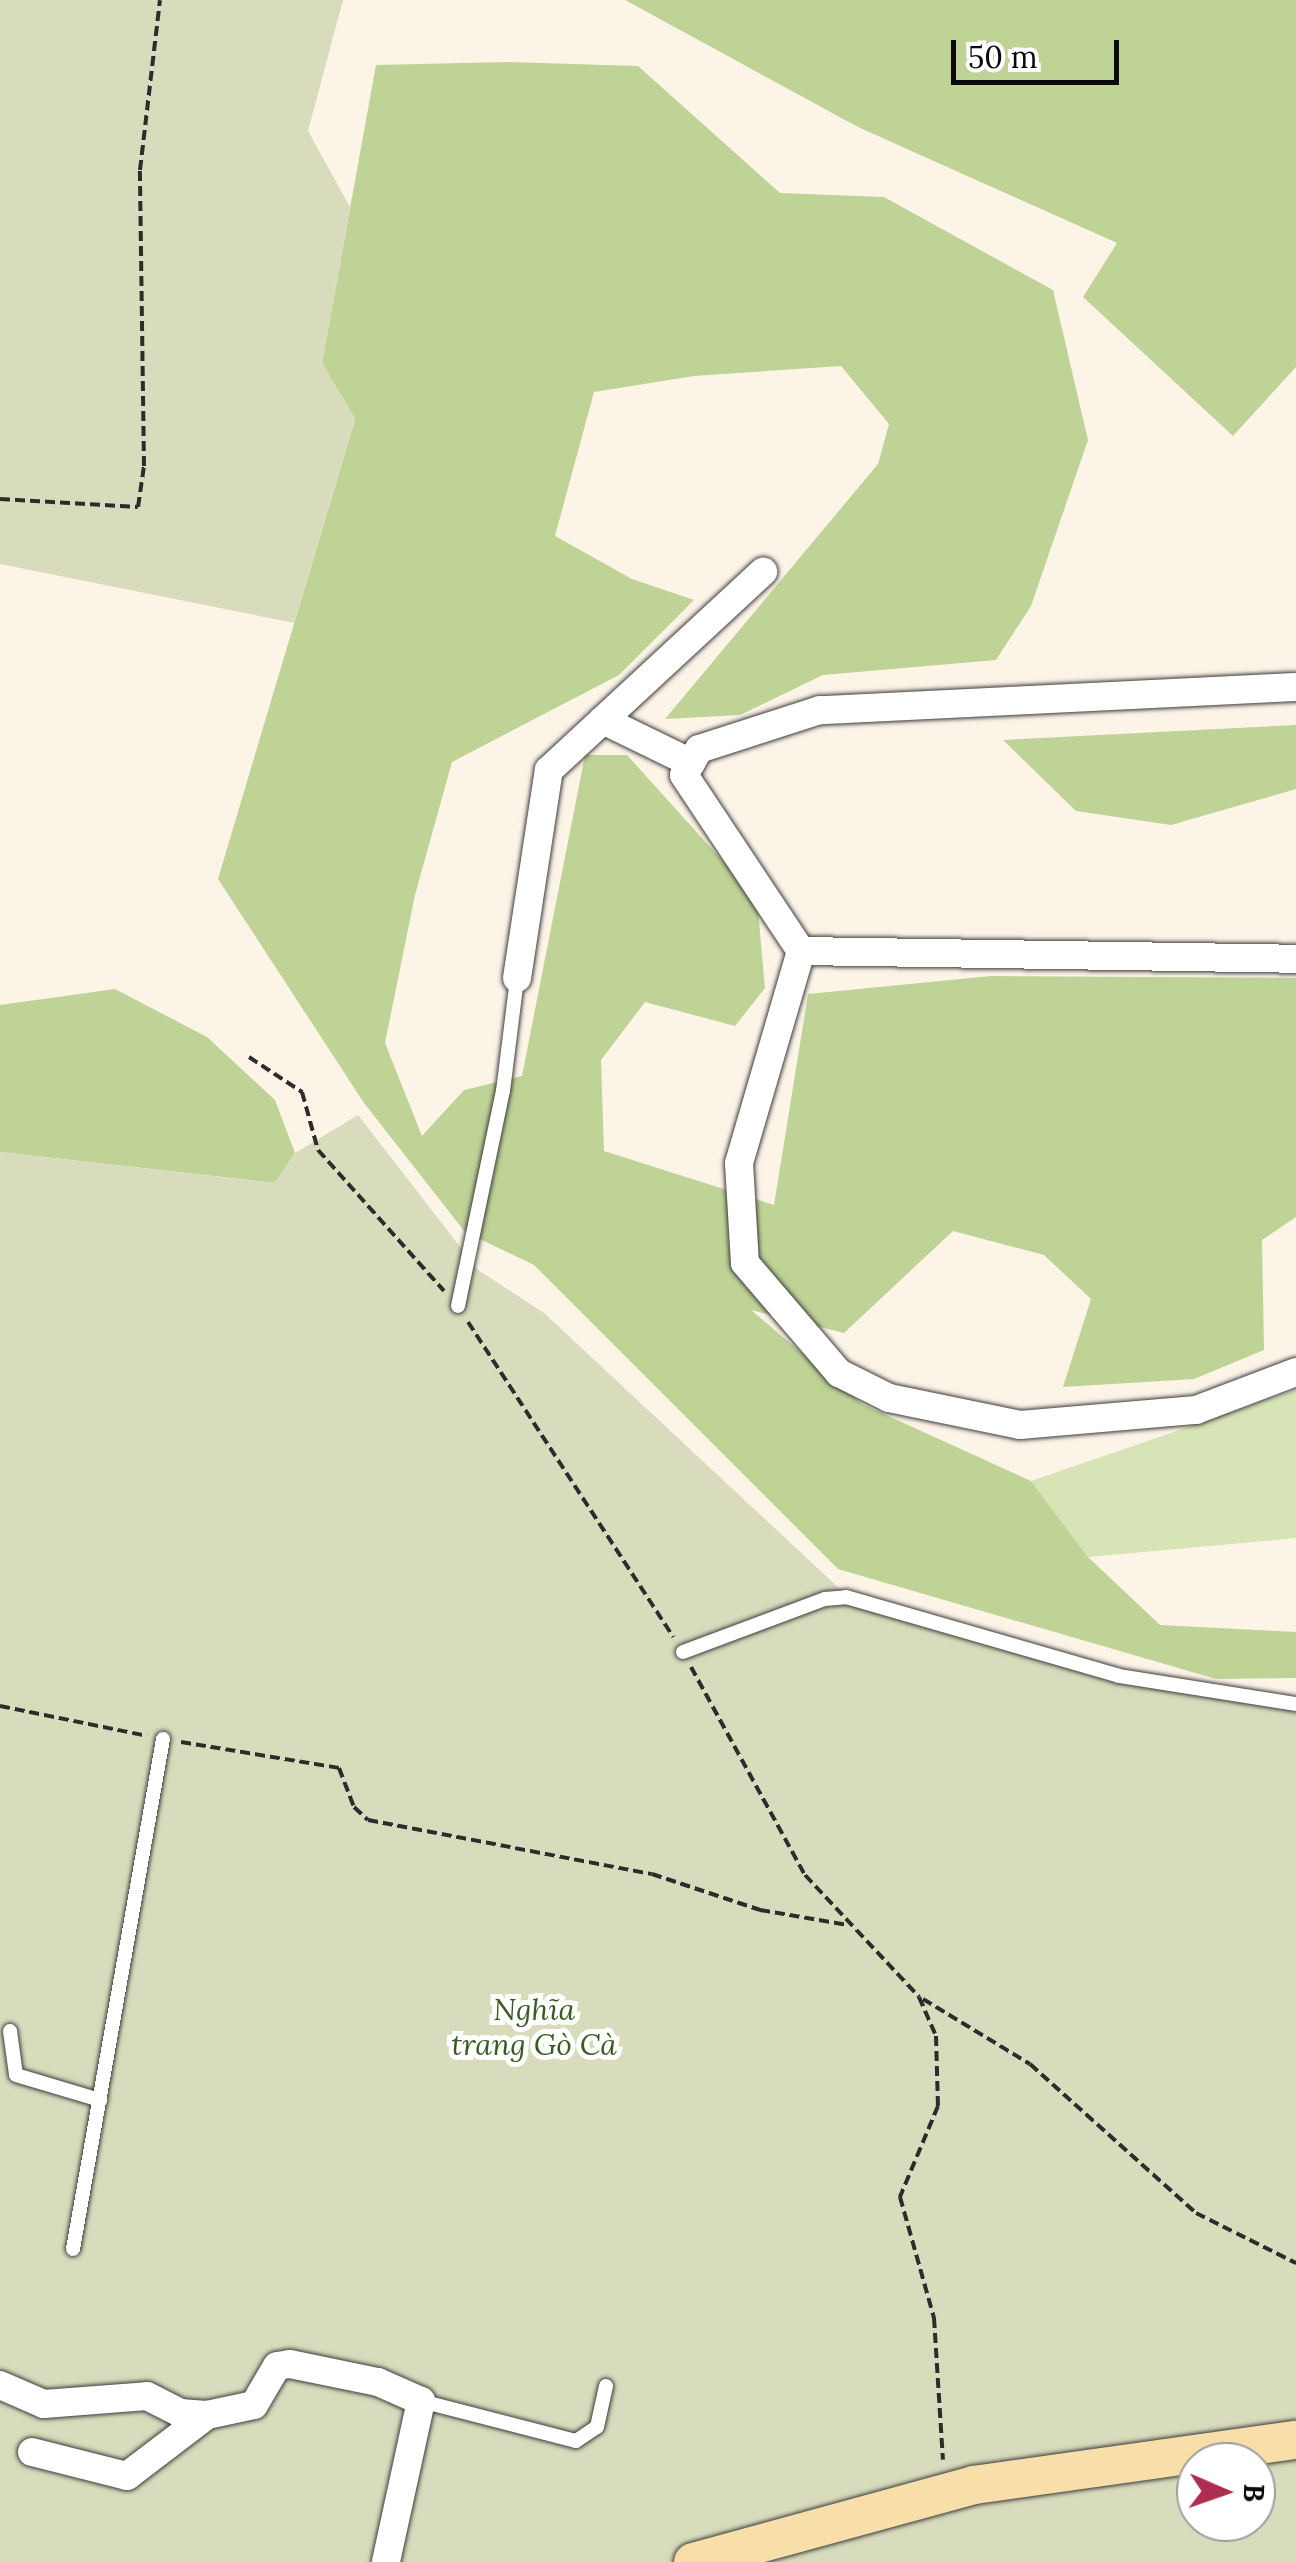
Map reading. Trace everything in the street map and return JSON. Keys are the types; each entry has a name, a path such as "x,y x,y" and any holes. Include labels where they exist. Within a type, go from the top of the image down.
{"street":[{"path":"517,978 549,770 764,572"},
{"path":"800,952 700,807 684,775 699,750 820,710 1296,687"},
{"path":"603,720 691,763"},
{"path":"800,952 1296,959"},
{"path":"800,952 739,1163 745,1263 839,1373 889,1398 1020,1425 1196,1410 1296,1372"},
{"path":"0,2384 32,2402 147,2396 180,2412 208,2414 254,2405 283,2364 378,2382 421,2401 386,2562"},
{"path":"32,2452 127,2476 208,2414"},
{"path":"693,2562 945,2495 1133,2460 1296,2440"}],"lane":[{"path":"458,1306 503,1091 517,978"},
{"path":"683,1652 824,1598 846,1597 1119,1676 1296,1704"},
{"path":"73,2249 163,1739"},
{"path":"10,2031 16,2075 100,2100"},
{"path":"421,2401 576,2441 596,2427 606,2386"}],"path":[{"path":"0,499 138,507 144,466 140,170 160,0"},
{"path":"249,1057 302,1092 318,1150 458,1306 683,1652 805,1875 919,1997 1030,2064 1196,2213 1296,2263"},
{"path":"0,1706 163,1739 325,1762 347,1778 354,1806 368,1820 652,1874 760,1910 852,1925"},
{"path":"919,1997 936,2036 938,2106 900,2197 934,2318 945,2495"}],"green space":[{"path":"0,0 343,0 308,131 350,207 322,363 355,418 294,623 0,564"},
{"path":"625,0 1296,0 1296,367 1233,436 1083,297 1117,243 858,127"},
{"path":"507,62 638,66 780,193 884,197 1053,290 1088,440 1031,606 996,660 823,675 740,715 665,719 878,464 889,424 841,366 694,376 594,392 555,536 632,579 694,600 619,675 452,762 415,895 385,1043 422,1136 464,1090 522,1076 585,755 627,755 757,899 765,988 735,1026 645,1002 601,1060 604,1151 774,1205 808,994 991,976 1296,978 1296,1217 1262,1240 1264,1350 1194,1379 1063,1387 1091,1299 1044,1255 953,1231 844,1333 751,1310 862,1404 1031,1481 1088,1557 1160,1625 1296,1632 1296,1678 1216,1679 838,1569 534,1265 465,1232 364,1103 218,879 355,419 322,363 376,65"},
{"path":"1296,725 1296,789 1171,825 1076,811 1003,740"},
{"path":"115,989 207,1037 275,1100 295,1153 275,1183 0,1152 0,1005"},
{"name":"Nghĩa trang Gò Cà","path":"358,1115 478,1270 544,1313 840,1589 1111,1667 1296,1703 1296,2562 0,2562 0,1152 274,1183 295,1153"},
{"path":"1296,1390 1296,1538 1088,1557 1031,1481"}]}
